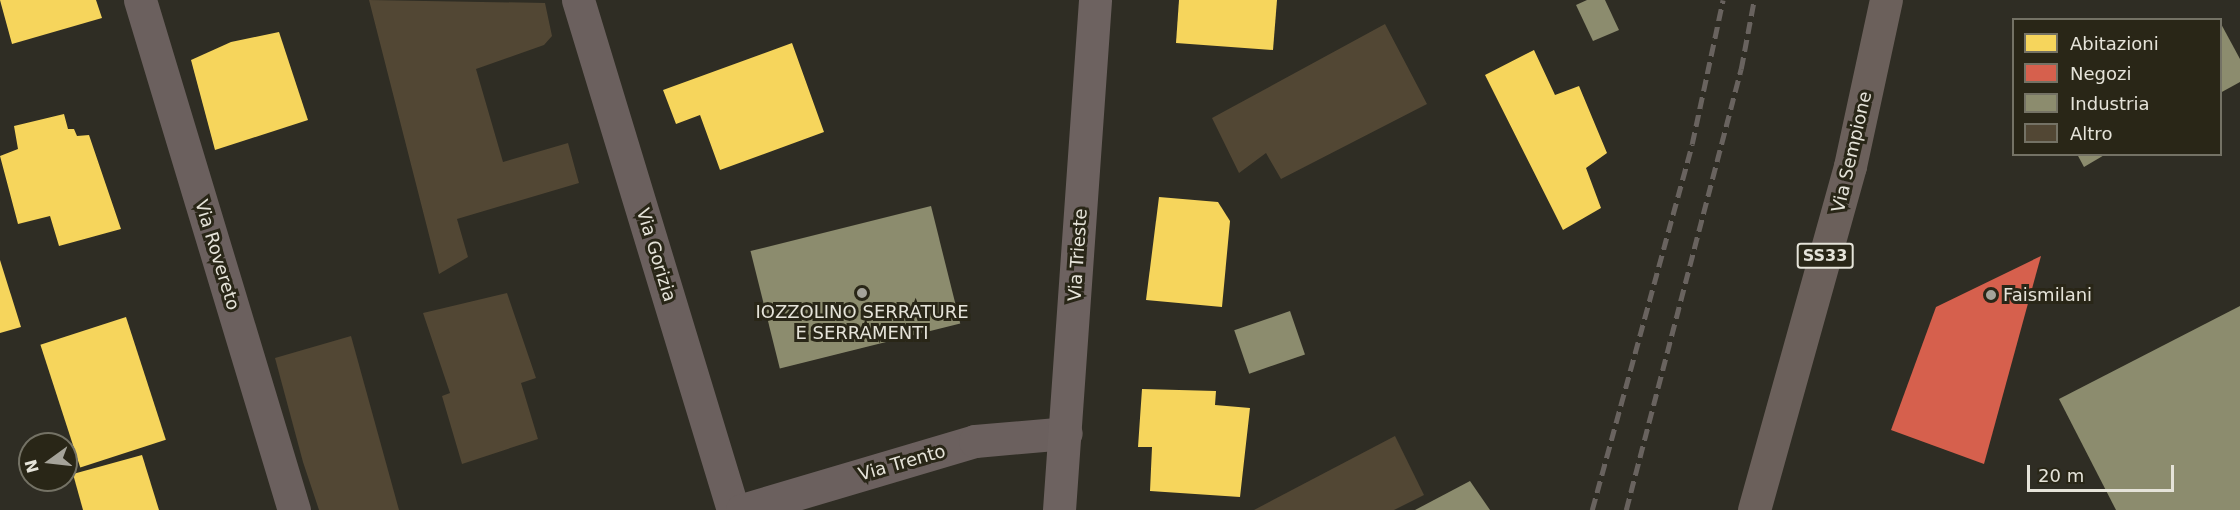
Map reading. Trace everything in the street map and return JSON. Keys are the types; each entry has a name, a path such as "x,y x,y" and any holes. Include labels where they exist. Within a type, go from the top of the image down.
{"main road":[{"name":"Via Sempione","path":"1754,510 1850,166 1886,0"}],"street":[{"name":"Via Rovereto","path":"140,0 294,510"},
{"name":"Via Gorizia","path":"578,0 733,510"},
{"name":"Via Trieste","path":"1059,510 1095,0"},
{"name":"Via Trento","path":"741,510 975,441 1066,433"}],"building: Abitazioni":[{"path":"0,0 96,0 102,18 12,44"},
{"path":"1179,0 1277,0 1273,50 1176,43"},
{"path":"279,32 308,120 215,150 191,60 231,42"},
{"path":"792,43 824,132 720,170 700,115 676,124 663,90"},
{"path":"1534,50 1555,95 1579,86 1607,153 1586,168 1601,208 1563,230 1485,75"},
{"path":"64,114 68,129 74,129 77,136 89,135 121,229 59,246 50,216 18,224 0,156 18,149 14,126"},
{"path":"1159,197 1218,202 1230,221 1222,307 1146,300"},
{"path":"0,260 21,327 0,333"},
{"path":"126,317 166,440 80,467 78,461 78,432 69,432 40,345"},
{"path":"1142,389 1216,391 1215,405 1250,408 1240,497 1150,491 1152,447 1138,447"},
{"path":"142,455 159,510 83,510 78,492 78,473"}],"building: Negozi":[{"path":"2041,256 1984,464 1891,430 1936,307"}],"building: Industria":[{"path":"1587,0 1605,0 1619,30 1593,41 1576,5"},
{"path":"2222,26 2240,59 2240,82 2222,92"},
{"path":"2078,156 2103,156 2084,167"},
{"path":"931,206 960,323 780,368 751,251"},
{"path":"2240,306 2240,510 2116,510 2059,399"},
{"path":"1290,311 1305,354 1249,374 1234,330"},
{"path":"1470,481 1490,510 1415,510"}],"building: Altro":[{"path":"369,0 545,3 552,36 544,45 476,69 503,162 568,143 579,183 457,219 468,257 439,274"},
{"path":"1385,24 1427,104 1281,179 1266,153 1239,173 1212,118"},
{"path":"507,293 536,378 521,383 538,439 462,464 442,396 450,393 423,313"},
{"path":"351,336 399,510 319,510 303,462 275,358"},
{"path":"1395,436 1424,495 1394,510 1254,510"}],"railway":[{"path":"1592,510 1692,144 1723,0"},
{"path":"1626,510 1741,69 1754,0"}],"place":[{"name":"IOZZOLINO SERRATURE E SERRAMENTI","path":"862,293"},
{"name":"Faismilani","path":"1991,295"}]}
